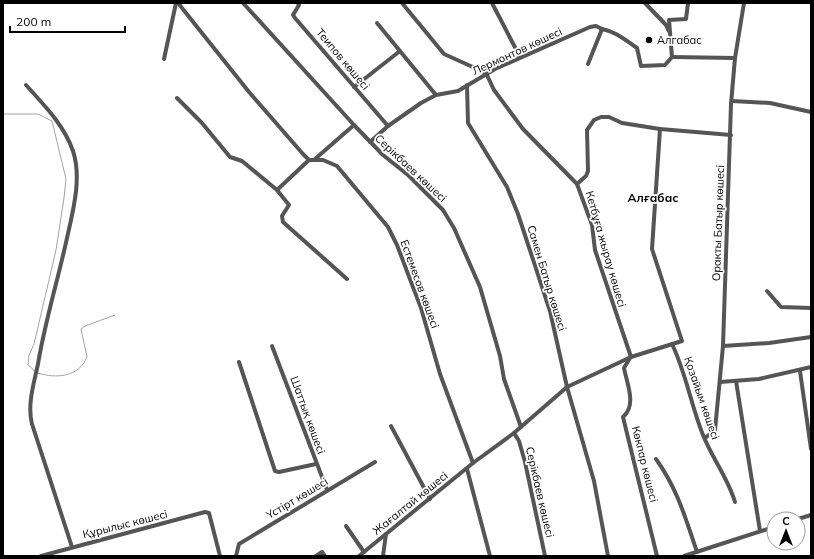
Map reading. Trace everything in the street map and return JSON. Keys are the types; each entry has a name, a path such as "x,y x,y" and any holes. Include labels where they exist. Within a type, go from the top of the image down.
{"street":[{"path":"164,59 177,3"},
{"path":"177,3 249,92 309,160 277,190"},
{"name":"Серікбаев көшесі","path":"243,3 382,155 408,175 443,210 454,228 480,286 500,356 504,379 521,426"},
{"name":"Теипов көшесі","path":"298,3 299,5 293,15 295,18 388,126"},
{"path":"402,3 444,54 486,73"},
{"path":"492,3 520,57"},
{"path":"645,3 666,24 670,33"},
{"path":"588,64 602,29 620,34 628,43 637,48 641,66 665,65 672,57 669,20 686,19 688,3"},
{"name":"Оракты Батыр көшесі","path":"705,438 715,430 720,382 723,346 732,101 735,58 744,3"},
{"path":"377,23 436,95"},
{"name":"Лермонтов көшесі","path":"370,142 388,126 421,103 436,95 458,90 486,73 590,27 596,26 602,29"},
{"path":"354,87 400,50"},
{"path":"672,57 735,58"},
{"name":"Кетбұға жырау көшесі","path":"486,73 494,90 523,129 577,184 592,226 595,250 626,349 631,357"},
{"path":"26,85 58,122 69,141 76,163 76,188 73,210 60,273 41,342 30,411 32,424 72,547"},
{"name":"Самен Батыр көшесі","path":"467,85 468,123 507,187 518,214 550,311 567,387 594,481 608,556"},
{"path":"177,98 202,123 230,157 242,161 277,190 289,205 282,216 284,222 347,279"},
{"path":"732,101 770,103 811,112"},
{"path":"577,184 586,176 588,172 587,130 594,120 601,117 609,117 622,123 660,129 730,135"},
{"path":"315,160 354,125"},
{"path":"521,426 567,387 631,357 682,342 652,250 660,129"},
{"name":"Естемесов көшесі","path":"309,160 323,160 337,166 388,227 397,245 421,308 440,374 473,463"},
{"path":"767,291 781,307 811,308"},
{"path":"723,346 769,343 811,337"},
{"name":"Қозайым көшесі","path":"672,344 681,362 705,438 729,484 735,502"},
{"name":"Шаттық көшесі","path":"272,346 327,490"},
{"name":"Көкпар көшесі","path":"631,357 624,368 632,404 629,413 624,417 657,556"},
{"path":"239,362 275,471 279,472 316,464"},
{"path":"720,382 800,371 811,367"},
{"path":"800,371 811,449"},
{"path":"736,381 760,531"},
{"path":"391,426 430,499"},
{"name":"Жағалтай көшесі","path":"359,556 521,426"},
{"name":"Серікбаев көшесі","path":"514,433 519,441 525,462 545,556"},
{"path":"656,459 671,481 681,503 697,552"},
{"name":"Үстірт көшесі","path":"236,556 239,544 375,462"},
{"path":"467,469 490,556"},
{"name":"Құрылыс көшесі","path":"41,556 205,512 209,513 220,556"},
{"path":"346,526 364,552"},
{"path":"684,556 766,529"},
{"path":"383,556 386,534"},
{"path":"316,556 322,552 325,556"}],"waterway":[{"path":"3,114 38,114 52,121 66,179 56,250 34,344 29,355 28,365 35,371"},
{"path":"38,373 59,376 66,375 78,369 87,357 81,329 85,326 115,315"}],"place":[{"name":"Алгабас","path":"649,40"}],"district":[{"name":"Алғабас","path":"653,197"}]}
